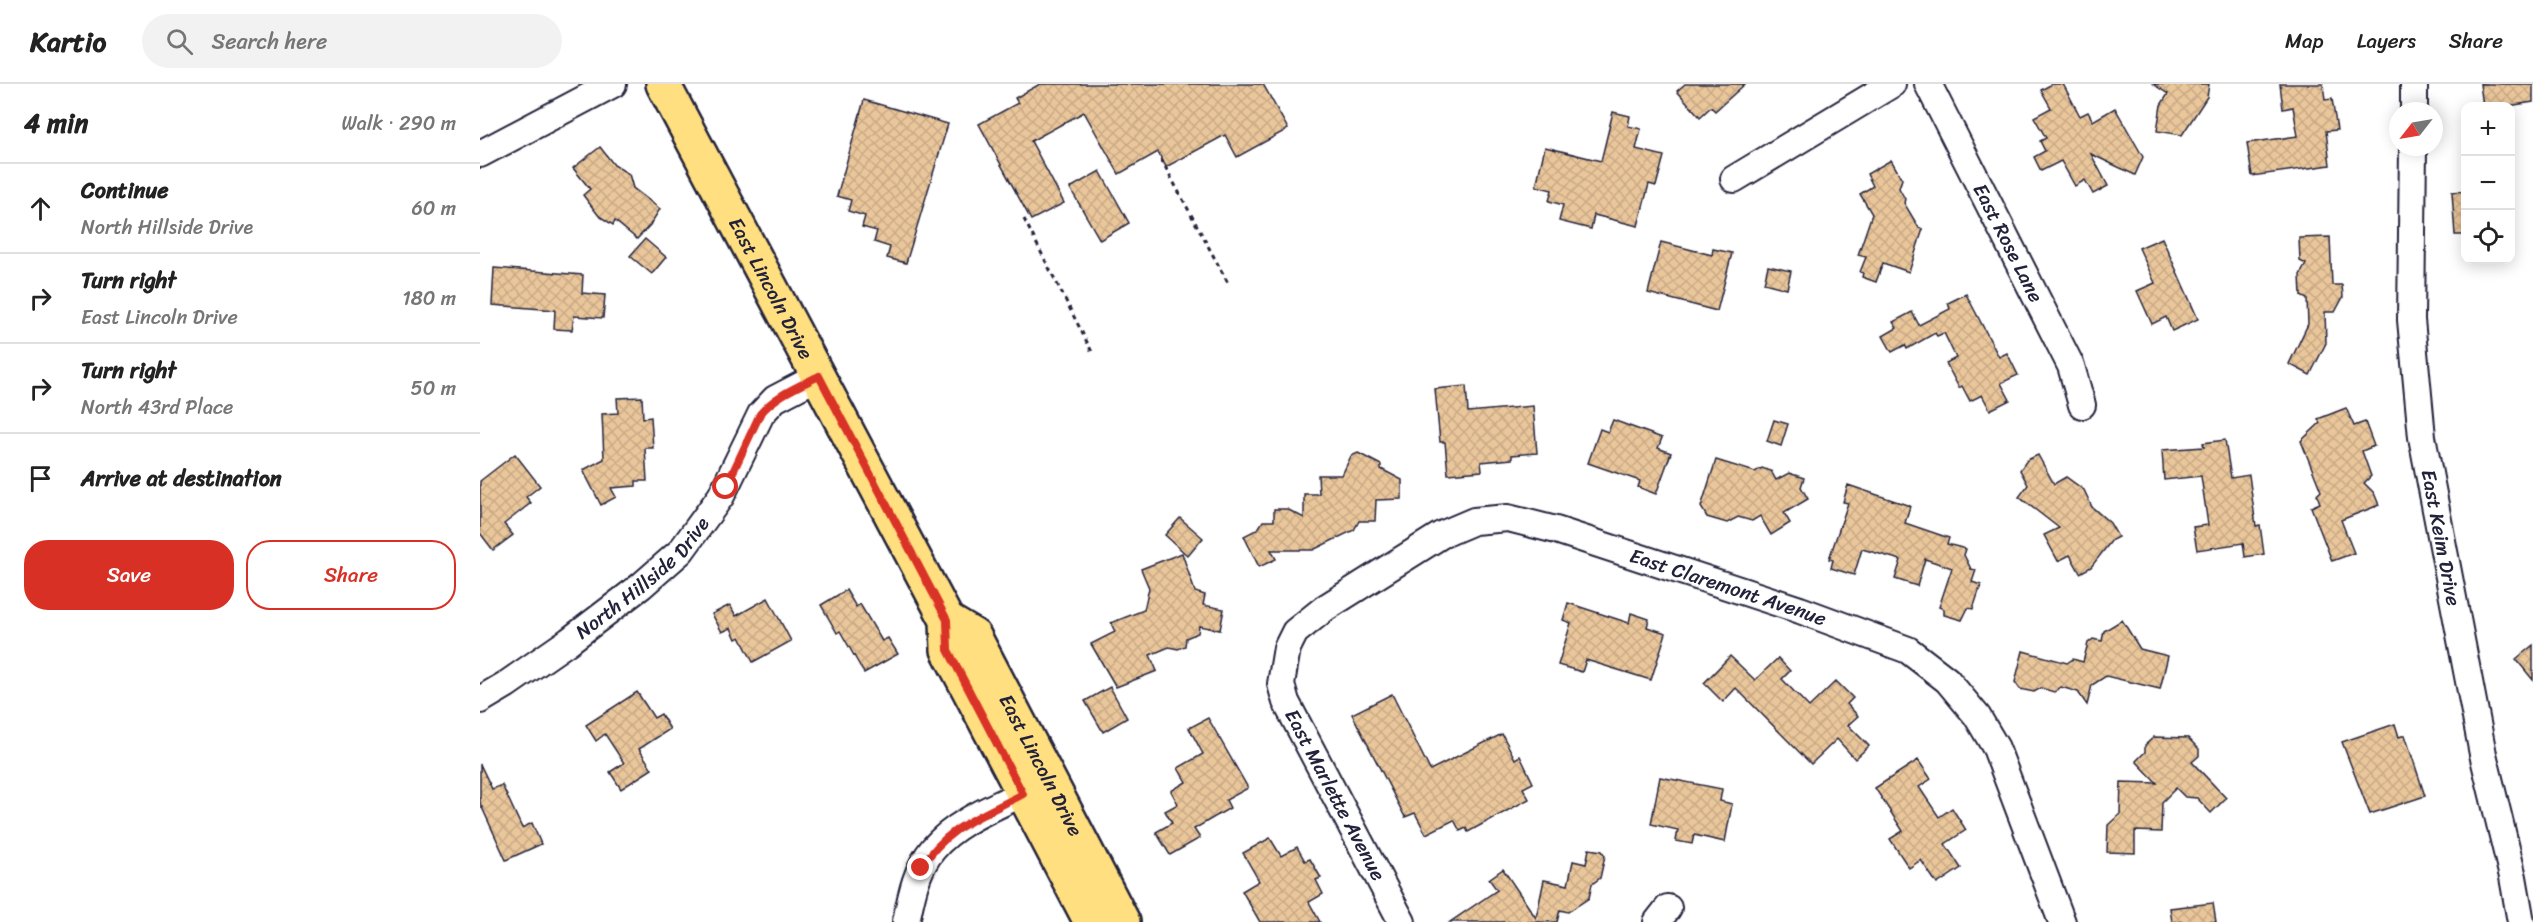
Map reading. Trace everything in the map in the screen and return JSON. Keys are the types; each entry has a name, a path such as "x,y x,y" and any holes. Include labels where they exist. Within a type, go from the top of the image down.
{"main road":[{"name":"East Lincoln Drive","path":"663,84 947,620 974,636 1091,922"},
{"name":"East Lincoln Drive","path":"1036,787 1123,922"}],"street":[{"path":"480,154 613,84"},
{"path":"1734,179 1892,84"},
{"name":"East Rose Lane","path":"1928,84 2071,366 2082,405"},
{"path":"2414,84 2414,102"},
{"name":"East Keim Drive","path":"2413,156 2410,320 2422,437 2483,754 2513,877 2520,922"},
{"name":"North Hillside Drive","path":"480,700 507,684 578,634 641,586 681,550 721,496 760,414 775,399 819,376"},
{"name":"East Claremont Avenue","path":"1284,665 1287,648 1295,632 1325,608 1441,535 1474,521 1508,518 1556,530 1800,610 1908,650 1947,680 1977,716 1996,748 2062,922"},
{"name":"East Marlette Avenue","path":"1284,665 1281,684 1286,702 1401,922"},
{"path":"906,922 912,892 921,868 932,849 966,822 1036,787"}],"path":[{"path":"1161,159 1228,282"},
{"path":"1024,219 1092,352"}],"building":[{"path":"1040,84 1263,84 1288,129 1237,157 1225,135 1166,167 1158,152 1119,174 1084,112 1031,141 1064,203 1031,220 979,124 1018,103 1015,98"},
{"path":"1685,84 1745,84 1715,111 1711,107 1700,117 1677,91"},
{"path":"2052,84 2063,84 2080,116 2088,112 2093,121 2115,108 2143,157 2135,175 2091,154 2108,186 2093,194 2085,180 2075,186 2061,161 2041,171 2034,157 2045,151 2040,141 2046,138 2034,117 2051,108 2041,90"},
{"path":"2153,84 2209,84 2207,97 2182,135 2157,131 2161,105 2168,94"},
{"path":"2280,84 2323,84 2325,100 2332,99 2337,130 2326,131 2330,165 2252,176 2247,143 2298,136 2293,107 2283,109"},
{"path":"2480,84 2533,84 2533,102 2515,105 2515,102 2482,102"},
{"path":"864,100 948,124 906,263 887,258 890,247 874,242 877,231 862,227 865,216 848,211 851,200 837,196"},
{"path":"1613,112 1630,116 1628,126 1641,129 1636,149 1664,156 1656,186 1649,184 1638,226 1594,215 1591,229 1559,221 1563,205 1549,201 1552,190 1536,186 1545,147 1601,161"},
{"path":"600,147 614,165 629,174 633,188 660,209 637,239 615,221 613,225 599,216 583,195 590,189 573,168"},
{"path":"1891,160 1902,179 1899,188 1905,199 1904,203 1919,228 1923,229 1909,272 1883,263 1876,282 1862,277 1863,273 1860,272 1866,257 1858,255 1872,214 1860,194 1873,186 1867,174"},
{"path":"1100,171 1129,223 1100,240 1070,188"},
{"path":"2461,191 2461,235 2455,235 2452,192"},
{"path":"2330,237 2332,285 2342,285 2343,297 2335,312 2325,312 2326,343 2310,375 2289,364 2308,324 2307,299 2301,296 2300,275 2306,264 2300,261 2299,238"},
{"path":"2162,238 2198,319 2172,331 2166,317 2152,324 2137,291 2155,283 2139,248"},
{"path":"645,239 666,257 652,274 630,256"},
{"path":"1661,242 1712,255 1713,249 1732,253 1717,311 1648,293"},
{"path":"1768,266 1791,271 1787,289 1764,283"},
{"path":"494,268 583,275 582,293 605,295 603,318 574,316 572,330 554,329 555,310 492,305"},
{"path":"1966,294 1999,357 2007,353 2018,375 2001,383 2010,400 1990,410 1982,395 1970,401 1962,386 1959,388 1946,363 1956,358 1944,333 1937,336 1935,333 1907,349 1905,345 1892,352 1883,336 1897,328 1893,322 1912,312 1919,325 1950,309 1948,303"},
{"path":"1466,386 1468,412 1533,406 1537,453 1512,455 1512,459 1481,462 1482,471 1448,474 1445,442 1440,442 1435,389"},
{"path":"642,397 643,418 651,417 653,448 645,448 647,481 636,481 636,486 611,488 616,497 601,505 583,470 604,459 602,414 618,413 617,398"},
{"path":"2346,408 2354,426 2365,422 2374,446 2362,451 2371,476 2364,483 2374,493 2379,505 2341,520 2354,553 2332,561 2311,507 2320,503 2317,495 2321,491 2301,441 2320,423 2318,419"},
{"path":"1613,420 1662,438 1658,448 1671,453 1656,494 1638,487 1640,481 1588,463 1600,429 1608,432"},
{"path":"1774,420 1788,424 1781,446 1767,441"},
{"path":"2225,440 2231,478 2249,475 2256,526 2260,525 2264,554 2245,557 2243,543 2197,550 2193,527 2208,525 2201,476 2164,480 2162,450 2204,447 2203,443"},
{"path":"1358,453 1381,465 1381,469 1402,480 1402,499 1376,500 1375,521 1359,521 1354,530 1313,550 1271,550 1276,559 1259,567 1244,536 1258,529 1263,521 1274,521 1274,509 1287,509 1304,518 1304,494 1319,494 1318,475 1342,475 1351,456"},
{"path":"515,454 540,486 526,497 531,503 504,524 513,535 493,550 480,533 480,481"},
{"path":"2038,455 2054,484 2066,477 2084,490 2092,507 2110,523 2118,537 2112,540 2091,567 2080,573 2070,555 2058,561 2044,535 2059,528 2019,497 2028,485 2020,470 2027,460"},
{"path":"1716,460 1755,472 1762,468 1771,471 1776,480 1789,473 1804,478 1801,487 1808,499 1784,513 1790,523 1771,535 1760,516 1752,521 1738,517 1727,523 1707,517 1701,507"},
{"path":"1848,485 1910,506 1905,523 1949,538 1947,544 1966,549 1964,555 1971,569 1976,570 1972,582 1981,585 1973,609 1968,608 1962,620 1944,615 1944,609 1939,607 1952,568 1925,559 1917,586 1895,579 1901,560 1862,549 1854,575 1831,568 1833,560 1829,559 1848,503 1843,502"},
{"path":"1180,518 1203,538 1188,556 1165,535"},
{"path":"1182,553 1195,592 1205,595 1203,605 1224,609 1220,630 1199,626 1198,633 1186,638 1185,646 1178,649 1169,647 1150,655 1157,671 1116,687 1091,644 1115,632 1111,623 1144,610 1149,588 1141,569"},
{"path":"846,590 856,607 860,604 882,641 888,638 898,654 864,673 840,631 837,633 821,605"},
{"path":"768,598 791,641 753,662 740,637 736,639 731,628 722,632 712,614 730,605 736,616"},
{"path":"1568,603 1629,623 1631,613 1649,619 1647,627 1666,633 1651,680 1586,660 1582,672 1558,665 1571,623 1563,620"},
{"path":"2122,620 2140,649 2168,656 2160,689 2106,676 2092,685 2087,705 2078,692 2061,687 2054,692 2041,688 2034,692 2020,689 2015,682 2023,651 2067,663 2073,659 2083,662 2088,643 2093,639 2102,641 2104,631"},
{"path":"2533,645 2533,680 2516,659"},
{"path":"1730,656 1755,680 1778,658 1790,671 1782,679 1809,707 1836,681 1853,698 1847,704 1858,716 1848,725 1869,746 1855,759 1837,739 1811,764 1736,688 1723,702 1704,683"},
{"path":"1110,687 1127,718 1103,732 1085,701"},
{"path":"637,692 654,718 661,714 670,729 639,749 652,769 621,789 610,772 624,763 605,734 596,741 586,725"},
{"path":"1392,694 1430,770 1502,734 1515,759 1520,756 1533,783 1523,788 1529,799 1468,832 1466,828 1460,831 1454,820 1426,834 1415,813 1405,817 1352,714"},
{"path":"1208,718 1248,788 1226,800 1230,808 1194,829 1200,838 1170,855 1156,832 1172,823 1165,811 1178,804 1171,791 1186,782 1178,768 1203,754 1189,728"},
{"path":"2395,724 2399,737 2405,735 2425,796 2370,814 2342,742"},
{"path":"2154,737 2188,738 2199,749 2199,756 2192,762 2226,798 2211,813 2197,798 2185,797 2176,788 2162,802 2161,832 2135,831 2135,853 2107,852 2108,825 2120,814 2121,782 2157,783 2136,761 2145,752 2145,745"},
{"path":"1918,760 1931,779 1919,787 1939,817 1952,808 1966,830 1945,844 1961,868 1937,884 1921,860 1909,868 1890,839 1903,831 1875,788"},
{"path":"480,764 492,789 502,785 522,828 532,823 541,844 506,860 480,803"},
{"path":"1660,777 1722,789 1720,801 1732,804 1725,842 1694,835 1692,844 1676,841 1678,830 1651,824"},
{"path":"1270,838 1281,856 1297,847 1305,861 1310,859 1321,878 1316,880 1323,894 1309,902 1320,922 1260,922 1242,891 1259,881 1243,853"},
{"path":"1589,849 1602,851 1605,856 1600,878 1592,884 1589,898 1568,912 1560,910 1557,922 1450,922 1497,890 1489,879 1503,869 1536,918 1544,880 1568,885 1573,861 1586,864"},
{"path":"2213,903 2216,922 2172,922 2170,908"}],"route":[{"path":"726,487 760,414 775,399 819,376 947,620 948,650 1023,794 951,832 932,849 921,868"}]}
